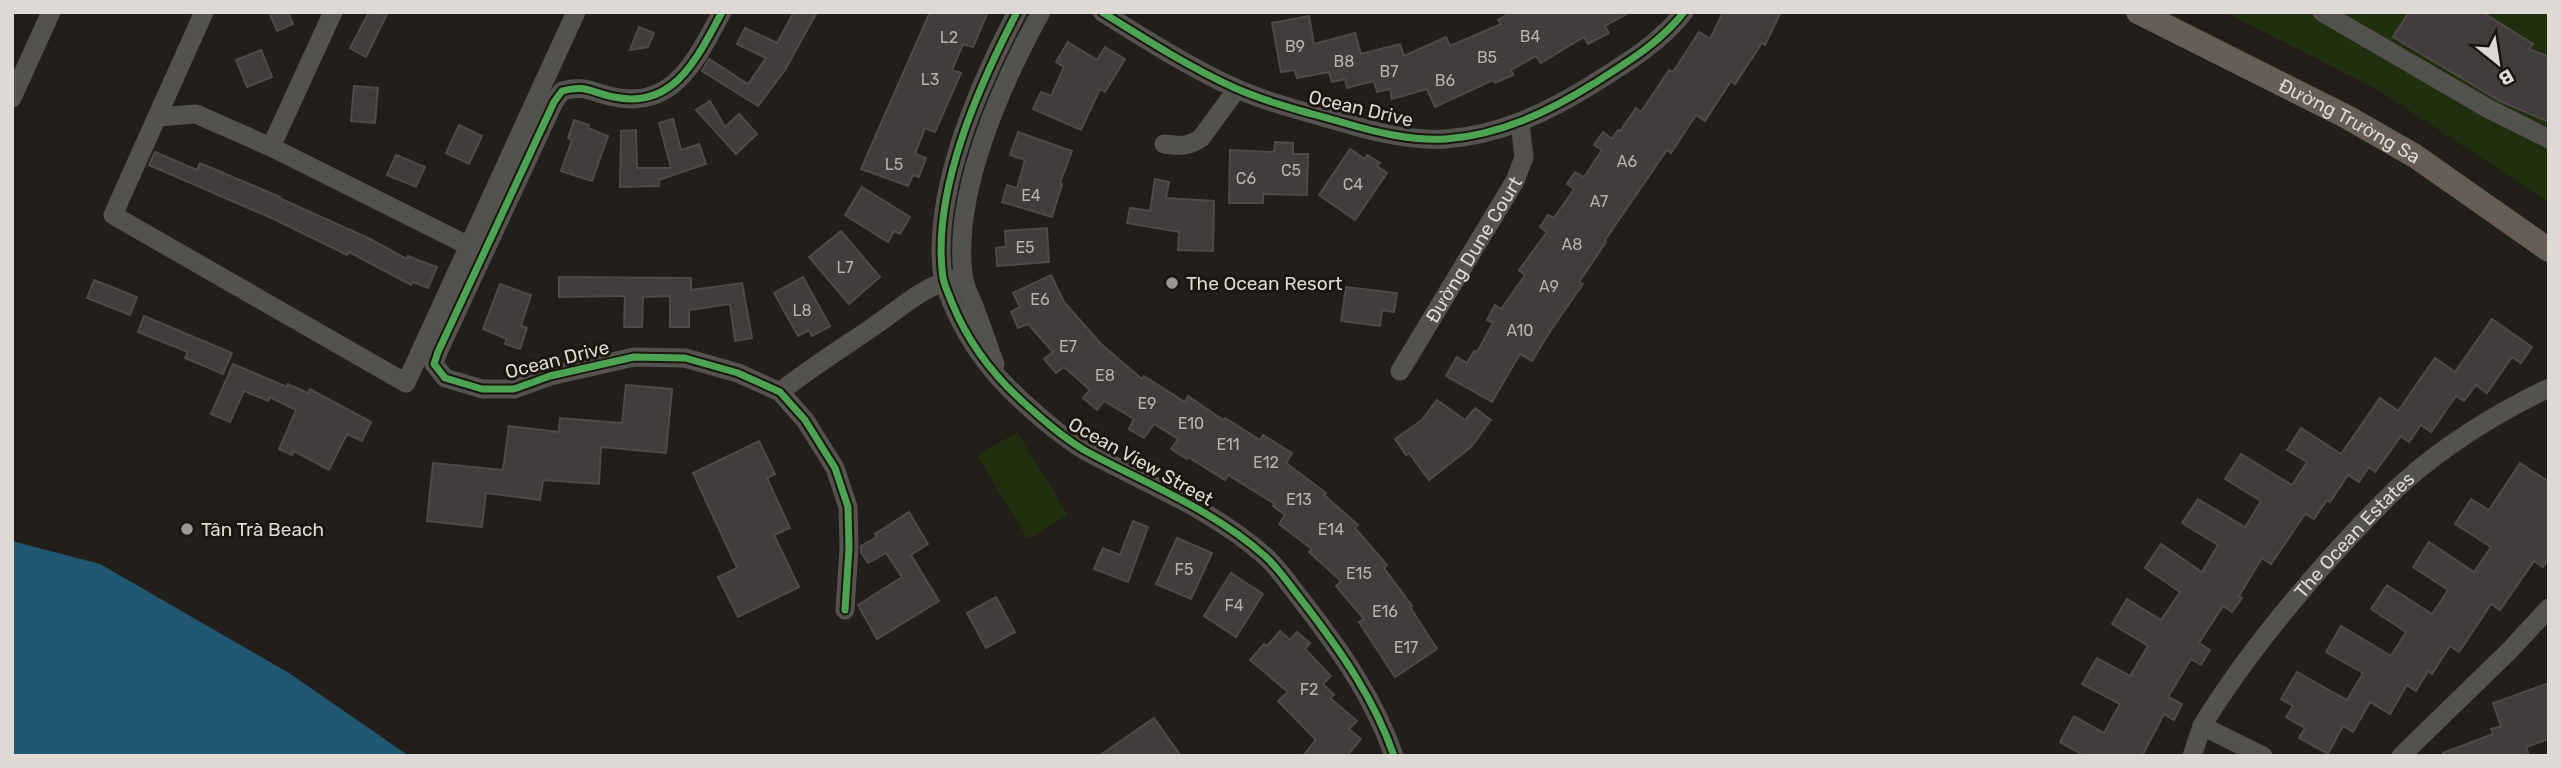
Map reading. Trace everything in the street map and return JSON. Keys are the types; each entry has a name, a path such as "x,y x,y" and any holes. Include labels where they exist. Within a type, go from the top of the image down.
{"main road":[{"name":"Đường Trường Sa","path":"2138,12 2347,117 2415,156 2549,250"}],"street":[{"name":"Ocean Drive","path":"204,12 113,215 406,383 476,251"},
{"path":"271,148 333,12"},
{"name":"Ocean Drive","path":"576,12 476,251 435,364 445,378 482,389 514,389 550,376 634,357 685,358 738,373 780,393 805,420 835,468 848,507 849,548 845,610"},
{"path":"157,117 196,114 271,148 476,251 517,185 554,102 562,91 575,87 586,88 604,96 634,100 661,92 673,85 693,66 722,12"},
{"name":"Ocean View Street","path":"1017,12 984,80 948,183 941,243 972,345 1001,382 1054,429 1083,449 1177,496 1221,524 1266,558 1329,634 1350,666 1372,705 1394,756"},
{"name":"Ocean View Street","path":"953,279 972,183 1004,85 1041,12"},
{"name":"Ocean Drive","path":"1102,12 1237,89 1355,126 1418,138 1446,139 1480,134 1520,123 1577,93 1645,50 1684,12"},
{"path":"2322,12 2487,108 2549,139"},
{"path":"12,98 50,13"},
{"path":"1164,144 1182,146 1201,138 1237,89"},
{"name":"Đường Dune Court","path":"1400,371 1515,181 1524,157 1520,123"},
{"path":"780,393 812,366 953,279"},
{"name":"The Ocean Estates","path":"2192,756 2202,726 2226,686 2260,639 2355,531 2406,480 2455,443 2522,400 2549,388"},
{"path":"2400,756 2510,650 2549,608"},
{"path":"2202,726 2263,756"}],"green space":[{"path":"2225,12 2549,12 2549,203 2380,91"},
{"path":"1017,432 1068,515 1028,539 977,456"}],"water":[{"path":"12,541 100,564 289,673 409,756 12,756"}],"building":[{"path":"269,12 288,12 293,24 277,31"},
{"path":"369,12 388,12 366,57 350,48"},
{"path":"794,12 817,12 785,70 758,106 702,71 709,59 748,84 766,58 737,44 745,28 777,43"},
{"path":"930,12 988,12 973,47 963,44 952,70 961,73 935,132 925,128 915,154 926,158 919,177 913,175 908,186 861,169"},
{"path":"1511,12 1630,12 1605,26 1609,33 1588,44 1584,37 1541,63 1536,56 1511,70 1513,75 1495,83 1493,80 1435,107 1427,89 1392,99 1390,89 1377,92 1374,81 1347,88 1345,79 1332,82 1329,72 1297,78 1295,70 1281,72 1272,23 1309,16 1314,44 1355,33 1361,54 1400,44 1404,56 1446,37 1450,46 1501,24 1498,20"},
{"path":"1723,12 1781,12 1765,45 1762,43 1735,84 1731,81 1705,121 1696,115 1671,153 1667,150 1605,240 1579,282 1583,284 1532,361 1520,354 1492,402 1446,376 1457,357 1467,363 1474,351 1477,352 1493,323 1487,320 1495,305 1501,309 1525,275 1519,270 1547,232 1540,227 1548,215 1554,218 1574,189 1567,184 1575,172 1584,177 1602,150 1594,145 1603,132 1612,139 1636,108 1641,112 1669,70 1673,72 1699,32 1710,39"},
{"path":"2409,12 2482,12 2533,44 2529,49 2549,57 2549,122 2500,101 2393,37"},
{"path":"639,27 654,33 648,47 630,50"},
{"path":"1068,42 1097,60 1105,47 1125,59 1105,92 1100,89 1081,130 1033,109 1041,92 1051,96 1064,67 1056,62"},
{"path":"261,50 272,77 247,87 236,60"},
{"path":"354,86 378,88 375,123 351,121"},
{"path":"710,101 725,127 739,114 757,134 736,154 696,110"},
{"path":"673,119 681,150 699,144 706,164 659,180 659,186 620,187 621,131 636,130 637,168 671,168 659,123"},
{"path":"574,120 608,136 592,181 561,171 572,140 568,138"},
{"path":"459,125 482,136 469,164 446,153"},
{"path":"1018,132 1072,151 1060,183 1062,184 1052,217 1002,202 1007,185 1017,188 1025,160 1010,155"},
{"path":"1275,142 1293,143 1293,154 1308,154 1307,195 1263,194 1263,203 1229,203 1230,150 1274,152"},
{"path":"1350,149 1365,159 1367,155 1380,163 1377,166 1387,173 1355,220 1319,195"},
{"path":"155,152 197,170 200,163 280,197 407,259 408,256 437,267 428,288 413,282 411,285 349,252 347,255 276,220 149,165"},
{"path":"396,155 425,167 416,187 387,175"},
{"path":"1155,179 1169,182 1166,198 1214,201 1213,251 1178,250 1179,232 1127,223 1130,208 1150,211"},
{"path":"862,187 910,217 900,234 894,231 888,242 845,215"},
{"path":"1047,228 1049,262 997,266 996,248 1006,247 1005,231"},
{"path":"841,231 880,277 849,304 809,257"},
{"path":"1051,275 1064,302 1101,344 1142,379 1144,376 1185,402 1188,396 1223,420 1225,418 1260,440 1263,435 1292,453 1286,463 1326,493 1324,495 1358,525 1355,528 1387,565 1384,568 1412,606 1410,607 1437,649 1395,677 1359,622 1364,619 1336,586 1341,581 1309,552 1312,549 1279,524 1285,515 1273,506 1275,504 1228,475 1225,480 1171,449 1178,439 1154,424 1144,438 1129,429 1134,419 1104,401 1097,410 1083,398 1090,390 1064,367 1056,373 1044,359 1053,352 1028,324 1018,328 1011,312 1020,307 1013,293"},
{"path":"559,277 691,278 691,290 742,283 752,338 735,341 730,304 689,310 689,327 670,327 670,296 643,297 642,327 624,327 625,296 559,297"},
{"path":"803,277 830,326 812,336 809,330 798,336 774,293"},
{"path":"94,280 137,297 130,315 87,298"},
{"path":"500,284 531,295 521,326 527,328 520,349 505,344 507,339 483,329"},
{"path":"1346,287 1397,293 1394,312 1382,310 1380,326 1341,321"},
{"path":"144,316 232,353 223,374 185,358 188,352 138,332"},
{"path":"2492,319 2532,347 2521,363 2512,357 2487,393 2476,385 2464,401 2456,396 2431,432 2421,425 2409,442 2401,436 2375,472 2369,467 2359,482 2348,475 2330,502 2327,500 2314,519 2305,514 2271,564 2262,558 2232,612 2223,606 2199,643 2210,650 2201,665 2191,659 2168,697 2182,704 2174,720 2164,714 2142,756 2085,756 2060,742 2074,716 2104,733 2120,704 2082,684 2097,658 2130,676 2148,646 2112,624 2127,599 2161,620 2180,592 2145,568 2161,544 2202,572 2218,545 2182,523 2198,499 2245,527 2261,501 2225,479 2241,454 2292,485 2307,462 2287,450 2301,428 2341,454 2380,398 2398,411 2435,358 2455,372"},
{"path":"233,364 287,387 288,384 308,393 310,389 371,422 362,441 347,434 329,470 294,451 292,455 279,449 296,410 270,397 268,401 244,391 230,422 211,414"},
{"path":"626,385 672,389 666,453 601,447 599,484 543,480 540,500 486,493 482,527 427,521 433,463 503,470 509,426 559,432 560,418 622,423"},
{"path":"1437,400 1465,420 1475,408 1491,420 1471,447 1429,480 1395,439 1422,420"},
{"path":"759,441 775,474 767,478 790,528 774,535 799,587 738,617 718,577 737,568 693,473"},
{"path":"2520,463 2549,482 2549,558 2543,567 2534,561 2500,610 2491,604 2459,652 2450,646 2432,674 2428,671 2416,691 2407,685 2390,714 2370,702 2353,732 2343,726 2328,754 2299,738 2305,728 2286,717 2293,706 2281,699 2297,672 2347,700 2363,673 2326,652 2341,626 2391,656 2406,632 2371,609 2387,585 2432,614 2448,590 2413,567 2429,542 2474,572 2491,547 2455,524 2471,499 2489,510"},
{"path":"909,512 928,544 911,555 939,601 877,639 858,605 902,577 886,553 868,563 861,552 861,546"},
{"path":"1133,521 1148,527 1128,582 1094,569 1103,548 1120,555"},
{"path":"1177,538 1212,553 1191,599 1156,584"},
{"path":"1231,573 1263,594 1236,637 1204,616"},
{"path":"996,597 1015,632 986,648 967,613"},
{"path":"1280,631 1290,640 1297,632 1310,643 1305,649 1331,676 1323,684 1334,695 1330,698 1357,721 1349,729 1361,739 1347,756 1303,756 1316,740 1278,701 1288,692 1250,660"},
{"path":"2549,683 2549,739 2526,747 2529,756 2443,756 2443,753 2493,734 2491,729 2501,726 2493,703"},
{"path":"1154,718 1181,756 1099,756"}],"cycle path":[{"path":"722,12 704,46 682,76 653,95 635,99 583,89 562,91 554,102 434,364 445,378 482,389 514,389 550,376 634,357 685,358 738,373 780,392 805,420 835,468 848,507 849,548 845,610"},
{"path":"1017,12 973,107 951,176 944,211 941,245 943,278 958,317 981,356 1000,379 1060,433 1084,450 1224,525 1271,562 1317,620 1355,675 1377,714 1394,756"},
{"path":"1102,12 1184,62 1248,93 1367,129 1433,139 1485,133 1559,104 1642,52 1684,12"}],"place":[{"name":"The Ocean Resort","path":"1172,283"},
{"name":"Tân Trà Beach","path":"187,529"}]}
